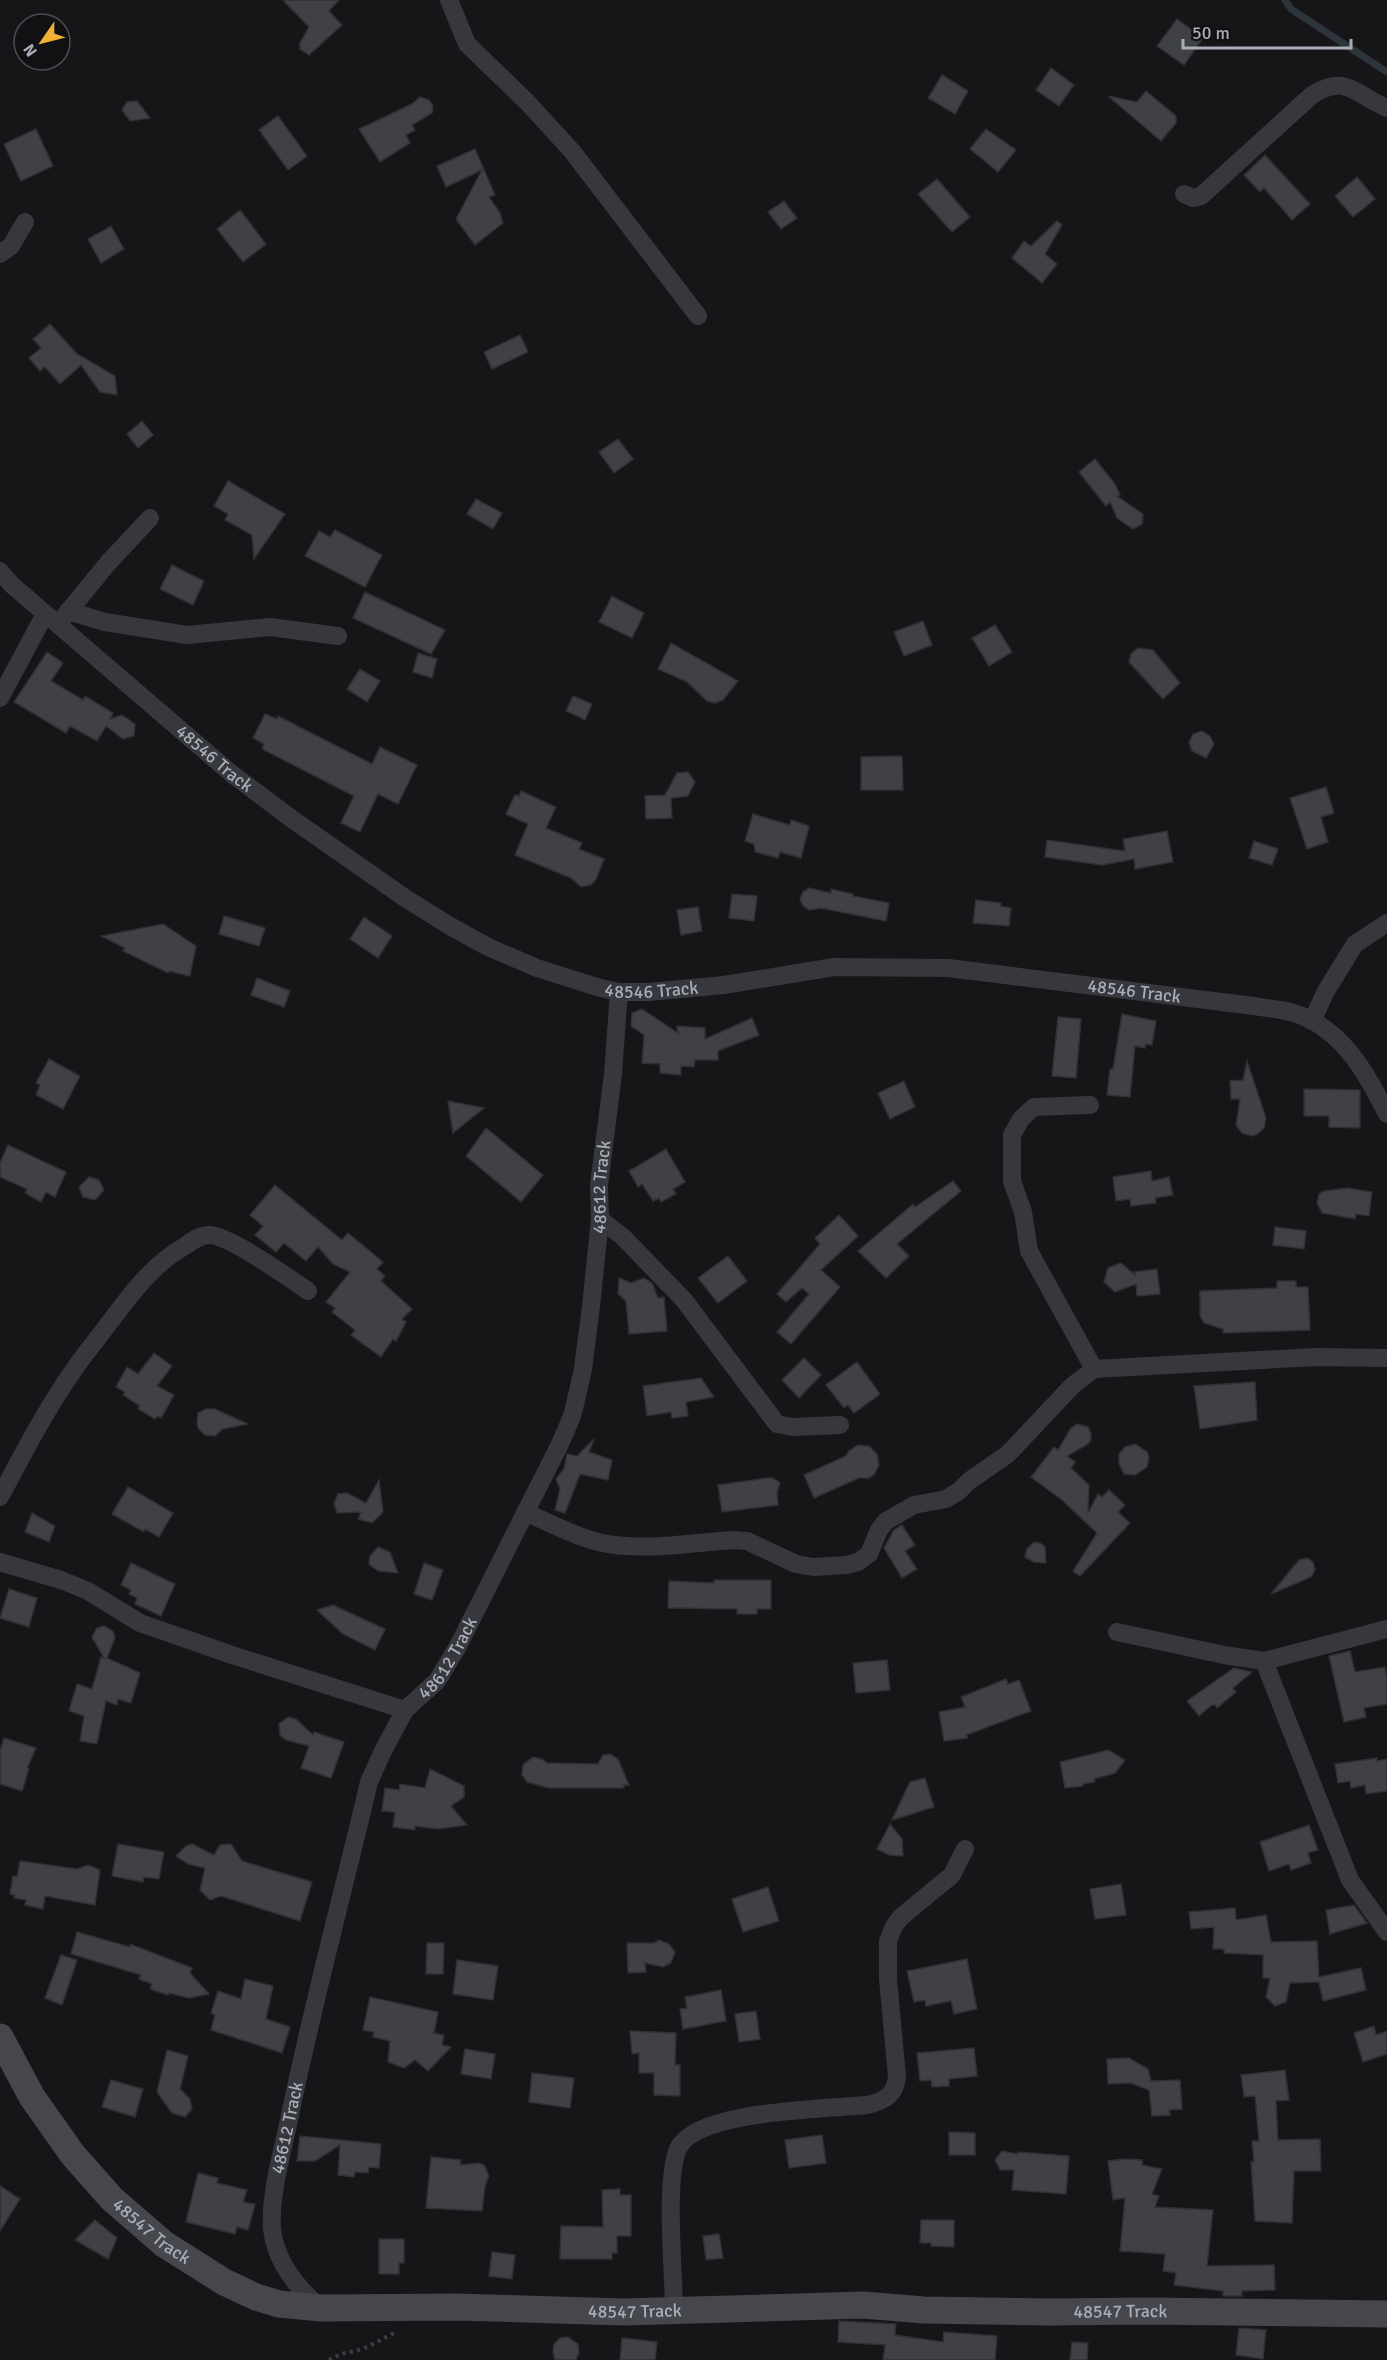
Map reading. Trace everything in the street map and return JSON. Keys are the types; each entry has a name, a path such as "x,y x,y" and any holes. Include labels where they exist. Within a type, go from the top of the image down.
{"street":[{"path":"449,0 467,44 527,102 572,151 698,316"},
{"path":"1184,194 1193,198 1201,195 1326,86 1346,87 1387,108"},
{"path":"0,254 11,246 25,222"},
{"path":"0,698 58,617 150,518"},
{"name":"48546 Track","path":"0,571 12,585 58,617 232,774 291,819 405,898 488,947 528,964 619,992 685,990 834,967 948,968 1254,1006 1299,1014 1324,1028 1347,1048 1368,1077 1387,1114"},
{"path":"58,617 187,635 270,627 338,636"},
{"path":"1312,1021 1326,991 1355,944 1387,923"},
{"name":"48612 Track","path":"321,2308 306,2296 288,2273 277,2251 272,2228 273,2200 303,2054 369,1782 405,1710 437,1681 457,1648 572,1416 583,1369 600,1220 599,1185 613,1074 619,992"},
{"path":"1090,1105 1034,1107 1016,1125 1012,1136 1011,1151 1012,1181 1023,1212 1029,1251 1094,1369"},
{"path":"600,1220 623,1237 684,1300 777,1424 793,1427 840,1425"},
{"path":"0,1497 73,1370 125,1299 167,1256 202,1236 211,1235 225,1239 308,1291"},
{"path":"525,1512 597,1542 641,1547 747,1541 796,1564 813,1567 847,1565 858,1562 869,1554 879,1530 886,1521 914,1505 946,1498 1008,1454 1072,1386 1094,1369 1316,1357 1387,1358"},
{"path":"0,1562 79,1587 140,1623 405,1710"},
{"path":"1117,1632 1224,1655 1264,1661 1387,1629"},
{"path":"1264,1661 1350,1880 1387,1932"},
{"path":"674,2311 671,2180 678,2148 695,2131 728,2120 867,2105 879,2103 892,2093 897,2077 888,1979 888,1941 894,1926 901,1917 951,1875 965,1849"},
{"name":"48547 Track","path":"0,2037 32,2097 74,2155 112,2199 164,2244 224,2282 256,2297 279,2304 321,2308 437,2307 624,2312 863,2305 924,2310 1039,2312 1387,2314"}],"building":[{"path":"283,0 339,0 329,11 342,25 309,55 300,49 300,43 309,27"},
{"path":"1177,19 1203,38 1184,65 1157,46"},
{"path":"1051,68 1074,85 1059,106 1036,90"},
{"path":"942,75 968,91 955,114 928,98"},
{"path":"1146,91 1176,116 1176,123 1161,141 1108,96 1137,102"},
{"path":"420,97 429,100 433,106 432,113 412,125 415,130 406,135 410,143 380,162 359,129 412,104"},
{"path":"137,101 150,118 130,121 122,110 127,102"},
{"path":"278,116 307,156 288,170 259,130"},
{"path":"36,129 53,166 21,181 4,144"},
{"path":"986,129 1016,150 998,172 970,149"},
{"path":"475,149 495,195 489,197 500,213 503,223 475,245 456,219 482,170 446,187 437,166"},
{"path":"1265,155 1310,204 1292,220 1264,188 1260,192 1244,175"},
{"path":"1357,177 1375,199 1353,217 1335,196"},
{"path":"937,179 970,217 952,232 918,194"},
{"path":"784,201 797,218 781,229 768,212"},
{"path":"240,210 266,244 243,262 217,229"},
{"path":"1057,221 1062,225 1045,254 1057,264 1042,283 1012,258 1024,241 1031,246"},
{"path":"111,226 124,249 101,263 88,239"},
{"path":"50,324 77,354 115,376 117,395 100,392 81,365 60,384 45,367 40,371 29,358 41,348 33,339"},
{"path":"520,335 528,352 492,369 484,352"},
{"path":"142,421 153,435 138,448 127,434"},
{"path":"618,439 633,459 614,473 599,452"},
{"path":"1095,459 1115,484 1120,495 1117,496 1143,514 1142,524 1133,529 1117,518 1110,502 1106,506 1079,472"},
{"path":"228,481 285,514 254,559 252,535 225,520 228,514 214,506"},
{"path":"476,499 502,513 493,529 467,514"},
{"path":"335,530 382,555 365,587 305,556 319,531 330,537"},
{"path":"172,565 204,581 193,605 160,589"},
{"path":"365,592 445,630 431,654 353,618"},
{"path":"612,596 644,613 632,638 599,622"},
{"path":"923,621 932,645 904,656 894,632"},
{"path":"995,625 1012,652 989,666 972,638"},
{"path":"671,643 738,681 723,700 715,703 707,701 687,682 658,669"},
{"path":"1138,648 1153,650 1180,683 1163,699 1129,662 1131,654"},
{"path":"47,652 63,663 51,681 83,700 85,696 113,713 110,719 122,715 135,724 134,736 123,739 106,726 97,741 70,726 66,733 14,702"},
{"path":"418,653 437,659 432,678 413,672"},
{"path":"360,669 380,681 367,702 347,689"},
{"path":"573,696 592,704 585,720 566,711"},
{"path":"265,714 277,719 278,716 372,764 380,747 417,765 398,804 378,794 360,832 341,823 354,796 262,749 264,744 253,738"},
{"path":"1202,731 1210,736 1214,744 1206,758 1192,751 1189,742 1193,734"},
{"path":"902,756 903,790 861,790 861,757"},
{"path":"688,772 695,782 688,796 671,798 672,818 646,819 645,796 665,795 677,773"},
{"path":"1326,787 1334,813 1321,817 1328,842 1307,849 1290,798"},
{"path":"521,791 556,807 546,828 582,843 579,849 604,859 591,885 581,887 571,878 515,855 528,824 506,814 515,795 519,796"},
{"path":"753,814 790,825 791,820 809,826 801,858 780,852 778,858 755,852 754,844 745,841"},
{"path":"1167,831 1173,862 1135,869 1134,859 1102,865 1045,857 1047,840 1125,851 1123,839"},
{"path":"1254,841 1278,849 1272,865 1249,858"},
{"path":"809,888 831,893 831,889 889,903 886,921 821,908 809,910 803,906 800,899 803,892"},
{"path":"732,894 757,896 754,921 729,918"},
{"path":"976,900 1001,903 1000,906 1011,908 1009,926 973,923"},
{"path":"698,907 702,931 681,935 677,910"},
{"path":"224,916 265,928 259,946 219,934"},
{"path":"364,917 392,936 378,958 350,939"},
{"path":"163,924 196,946 190,976 169,971 168,973 123,951 125,948 101,936"},
{"path":"257,978 290,991 284,1007 251,995"},
{"path":"642,1009 678,1033 677,1026 705,1028 705,1039 752,1018 759,1035 718,1051 718,1060 695,1060 694,1067 681,1066 681,1075 660,1073 660,1064 642,1063 644,1035 631,1026 632,1013"},
{"path":"1122,1014 1156,1021 1152,1045 1146,1044 1145,1048 1135,1046 1130,1097 1107,1095"},
{"path":"1058,1017 1081,1019 1076,1078 1052,1076"},
{"path":"49,1059 80,1076 63,1109 36,1095 40,1085 36,1083"},
{"path":"1247,1061 1266,1118 1264,1128 1252,1136 1242,1133 1236,1125 1240,1099 1231,1099 1230,1081 1243,1080"},
{"path":"904,1081 915,1107 890,1119 878,1093"},
{"path":"1304,1089 1360,1090 1360,1128 1329,1127 1329,1116 1304,1116"},
{"path":"448,1101 484,1108 453,1133"},
{"path":"486,1128 543,1175 521,1202 466,1156"},
{"path":"8,1145 66,1172 55,1197 46,1192 41,1202 25,1193 27,1189 0,1177 0,1163"},
{"path":"666,1149 685,1182 673,1189 676,1194 661,1202 659,1198 653,1201 642,1184 638,1187 629,1171"},
{"path":"1151,1171 1152,1181 1169,1177 1173,1195 1155,1198 1156,1203 1131,1206 1130,1199 1116,1201 1113,1177"},
{"path":"89,1177 99,1180 104,1190 95,1200 83,1197 79,1187"},
{"path":"953,1181 961,1191 897,1244 909,1256 886,1278 858,1251 913,1204 915,1207"},
{"path":"275,1185 342,1240 348,1233 383,1262 377,1269 385,1276 381,1281 412,1309 402,1319 406,1322 396,1341 393,1339 381,1357 351,1335 355,1330 332,1312 335,1308 326,1302 350,1272 333,1264 318,1247 306,1261 284,1243 276,1252 255,1235 263,1226 250,1215"},
{"path":"1348,1188 1372,1192 1369,1216 1356,1214 1355,1219 1322,1213 1317,1203 1319,1194 1324,1191"},
{"path":"839,1215 858,1236 821,1270 840,1287 791,1344 777,1332 809,1294 802,1288 786,1302 777,1294 820,1244 815,1238"},
{"path":"1275,1227 1306,1231 1304,1249 1273,1245"},
{"path":"728,1256 747,1281 718,1303 698,1278"},
{"path":"1121,1263 1135,1275 1134,1272 1157,1269 1160,1294 1137,1296 1136,1284 1115,1292 1104,1282 1108,1268"},
{"path":"619,1278 631,1283 644,1278 652,1283 658,1298 664,1297 667,1331 629,1334 626,1301 618,1294"},
{"path":"1277,1281 1296,1281 1296,1287 1308,1287 1310,1330 1223,1333 1223,1329 1204,1323 1200,1316 1200,1291 1277,1288"},
{"path":"154,1353 172,1366 157,1386 174,1395 161,1418 157,1416 155,1419 138,1409 140,1406 123,1395 125,1392 116,1387 127,1367 138,1374"},
{"path":"804,1358 821,1375 799,1398 782,1380"},
{"path":"857,1362 880,1394 854,1413 848,1405 844,1408 826,1385"},
{"path":"701,1378 714,1397 686,1402 688,1416 672,1418 671,1412 647,1416 643,1386"},
{"path":"1255,1382 1257,1420 1200,1429 1194,1386"},
{"path":"206,1409 215,1409 248,1424 223,1429 215,1436 205,1435 198,1428 197,1423 198,1413"},
{"path":"1077,1424 1088,1427 1091,1440 1067,1456 1075,1462 1071,1468 1089,1485 1088,1513 1098,1494 1102,1497 1109,1490 1125,1505 1118,1512 1130,1523 1080,1576 1073,1571 1097,1533 1062,1500 1031,1477 1054,1447 1058,1450 1071,1428"},
{"path":"594,1439 589,1452 612,1460 608,1480 580,1474 565,1513 555,1510 560,1489 556,1479 564,1469 567,1454 577,1456"},
{"path":"1135,1444 1147,1452 1149,1457 1147,1467 1135,1475 1124,1474 1119,1464 1119,1454 1125,1447"},
{"path":"858,1445 869,1446 877,1454 879,1465 874,1475 869,1478 859,1478 814,1498 804,1475 846,1456"},
{"path":"773,1478 780,1483 777,1493 778,1505 722,1512 718,1485"},
{"path":"379,1480 383,1512 372,1523 358,1519 361,1512 337,1513 334,1503 338,1494 347,1493 366,1503"},
{"path":"128,1487 173,1513 159,1537 145,1529 144,1532 112,1514"},
{"path":"32,1513 55,1526 49,1542 25,1532"},
{"path":"902,1525 915,1545 905,1551 917,1569 902,1578 884,1548 894,1530"},
{"path":"1034,1542 1045,1547 1046,1563 1034,1562 1025,1557 1027,1549"},
{"path":"378,1547 390,1552 398,1573 378,1571 369,1564 370,1556"},
{"path":"1307,1558 1313,1562 1315,1570 1311,1577 1271,1594 1299,1560"},
{"path":"131,1563 175,1584 161,1616 135,1604 137,1598 129,1594 131,1590 121,1585"},
{"path":"424,1563 443,1570 432,1600 414,1594"},
{"path":"714,1580 771,1580 771,1609 757,1609 757,1614 737,1614 737,1609 668,1608 669,1581 714,1583"},
{"path":"9,1589 37,1598 29,1627 0,1618"},
{"path":"333,1605 385,1629 375,1650 343,1634 317,1610"},
{"path":"104,1626 113,1631 115,1638 107,1658 140,1673 131,1703 118,1699 117,1705 106,1701 97,1744 80,1741 84,1716 69,1711 77,1684 92,1689 101,1657 104,1658 92,1637 97,1628"},
{"path":"1350,1651 1355,1672 1385,1667 1387,1704 1364,1708 1366,1717 1344,1722 1329,1656"},
{"path":"887,1660 890,1690 856,1693 853,1663"},
{"path":"1234,1668 1252,1672 1233,1688 1236,1692 1217,1708 1212,1705 1199,1716 1187,1701"},
{"path":"1006,1679 1008,1684 1019,1680 1031,1711 966,1735 968,1738 944,1741 939,1712 965,1707 961,1697"},
{"path":"288,1717 296,1719 313,1735 314,1732 344,1742 331,1778 301,1768 309,1746 286,1740 280,1735 279,1724"},
{"path":"4,1738 36,1748 27,1768 29,1769 22,1791 0,1784 0,1751"},
{"path":"1108,1750 1125,1760 1115,1773 1094,1779 1095,1782 1083,1784 1083,1786 1065,1788 1060,1762"},
{"path":"610,1754 618,1759 629,1785 624,1785 624,1788 549,1788 527,1782 522,1775 523,1765 533,1757 547,1763 598,1764 603,1755"},
{"path":"1377,1758 1377,1761 1387,1759 1387,1791 1366,1794 1365,1785 1351,1788 1350,1781 1338,1783 1335,1764"},
{"path":"430,1769 464,1786 464,1797 451,1806 467,1825 438,1829 415,1826 415,1830 393,1827 395,1812 382,1811 385,1788 399,1790 400,1784 425,1788"},
{"path":"925,1778 934,1807 892,1820 910,1782"},
{"path":"890,1824 902,1839 903,1856 889,1855 877,1849"},
{"path":"1309,1825 1318,1850 1308,1853 1311,1863 1291,1870 1289,1864 1269,1871 1260,1842"},
{"path":"118,1844 164,1852 159,1879 144,1877 143,1882 112,1876"},
{"path":"192,1844 214,1855 220,1845 231,1844 242,1861 312,1882 300,1921 221,1896 210,1900 200,1890 205,1868 188,1864 176,1856 186,1846"},
{"path":"20,1861 77,1869 88,1865 100,1870 95,1905 45,1896 43,1909 25,1905 26,1900 14,1898 15,1895 10,1894 13,1876 17,1877"},
{"path":"1121,1884 1126,1915 1095,1919 1090,1889"},
{"path":"768,1887 779,1921 743,1932 732,1899"},
{"path":"1354,1905 1367,1923 1330,1934 1326,1910"},
{"path":"1235,1908 1236,1920 1266,1915 1271,1942 1317,1941 1319,1977 1361,1968 1366,1990 1323,2001 1319,1982 1290,1983 1286,2002 1275,2006 1266,1997 1270,1978 1263,1978 1263,1955 1224,1953 1224,1949 1213,1949 1214,1927 1191,1929 1189,1912"},
{"path":"77,1932 130,1947 130,1944 192,1968 190,1973 209,1994 189,1998 169,1993 168,1995 150,1989 152,1984 139,1979 141,1975 71,1954"},
{"path":"659,1940 669,1944 675,1952 671,1963 663,1967 645,1963 646,1972 628,1973 627,1943 654,1943"},
{"path":"427,1943 444,1943 443,1974 426,1974"},
{"path":"61,1955 77,1960 62,2005 45,1998"},
{"path":"967,1959 977,2009 954,2014 951,2001 926,2006 925,2000 914,2002 907,1971"},
{"path":"457,1960 498,1966 493,2000 453,1994"},
{"path":"245,1979 273,1986 266,2019 290,2027 282,2053 211,2030 215,2015 211,2013 218,1991 241,1999"},
{"path":"721,1990 726,2021 683,2029 680,2009 687,2008 685,1997"},
{"path":"370,1997 438,2012 434,2033 444,2035 442,2045 451,2047 428,2071 415,2060 404,2068 388,2062 390,2041 373,2037 374,2032 363,2030"},
{"path":"756,2011 760,2039 739,2042 735,2014"},
{"path":"1374,2026 1376,2035 1387,2031 1387,2054 1363,2062 1354,2033"},
{"path":"630,2031 676,2033 675,2065 680,2065 680,2096 654,2095 654,2073 639,2073 639,2053 632,2054"},
{"path":"974,2048 977,2076 949,2079 949,2086 932,2087 931,2080 920,2081 917,2053"},
{"path":"465,2049 495,2054 491,2079 461,2074"},
{"path":"167,2050 188,2056 180,2089 190,2099 192,2109 185,2117 172,2113 157,2092"},
{"path":"1129,2058 1148,2069 1151,2081 1180,2080 1182,2109 1169,2110 1170,2115 1152,2116 1149,2090 1130,2083 1108,2084 1107,2059"},
{"path":"1285,2070 1289,2100 1276,2101 1278,2140 1320,2139 1321,2171 1294,2171 1292,2223 1255,2221 1252,2141 1259,2141 1255,2096 1244,2097 1241,2075"},
{"path":"532,2073 574,2078 570,2108 529,2102"},
{"path":"111,2080 143,2089 135,2117 102,2107"},
{"path":"949,2132 975,2133 975,2155 949,2155"},
{"path":"822,2135 826,2163 789,2168 785,2140"},
{"path":"300,2136 381,2144 379,2168 369,2167 368,2173 355,2172 354,2177 338,2175 340,2145 315,2161 297,2161"},
{"path":"1002,2151 1017,2154 1018,2152 1069,2156 1066,2194 1012,2190 1014,2170 1000,2170 995,2160"},
{"path":"431,2157 461,2160 460,2165 479,2163 484,2165 489,2176 485,2186 482,2211 426,2208"},
{"path":"1142,2160 1142,2165 1162,2169 1152,2194 1159,2196 1155,2207 1213,2210 1207,2266 1274,2265 1275,2290 1242,2291 1242,2296 1223,2296 1223,2291 1174,2285 1176,2273 1163,2271 1165,2254 1120,2251 1125,2198 1113,2200 1108,2161"},
{"path":"198,2173 218,2178 217,2183 247,2190 243,2202 255,2204 248,2230 237,2227 235,2234 186,2222"},
{"path":"0,2186 20,2199 0,2231"},
{"path":"620,2189 620,2195 631,2195 631,2236 617,2236 617,2253 612,2253 612,2259 560,2259 561,2226 603,2227 602,2190"},
{"path":"95,2220 117,2238 108,2259 75,2240"},
{"path":"921,2220 954,2220 954,2247 920,2243"},
{"path":"719,2234 723,2258 706,2260 703,2236"},
{"path":"379,2239 404,2239 404,2263 399,2263 399,2274 379,2274"},
{"path":"492,2252 515,2255 512,2279 489,2276"},
{"path":"839,2321 896,2324 895,2335 943,2342 944,2332 997,2336 995,2360 883,2360 885,2345 838,2342"},
{"path":"1239,2328 1266,2330 1263,2359 1236,2355"},
{"path":"568,2337 578,2344 579,2352 576,2360 555,2360 554,2344 560,2338"},
{"path":"622,2338 657,2342 655,2360 620,2360"},
{"path":"1072,2342 1088,2343 1087,2360 1070,2360"}],"waterway":[{"path":"1285,0 1291,9 1387,72"}]}
